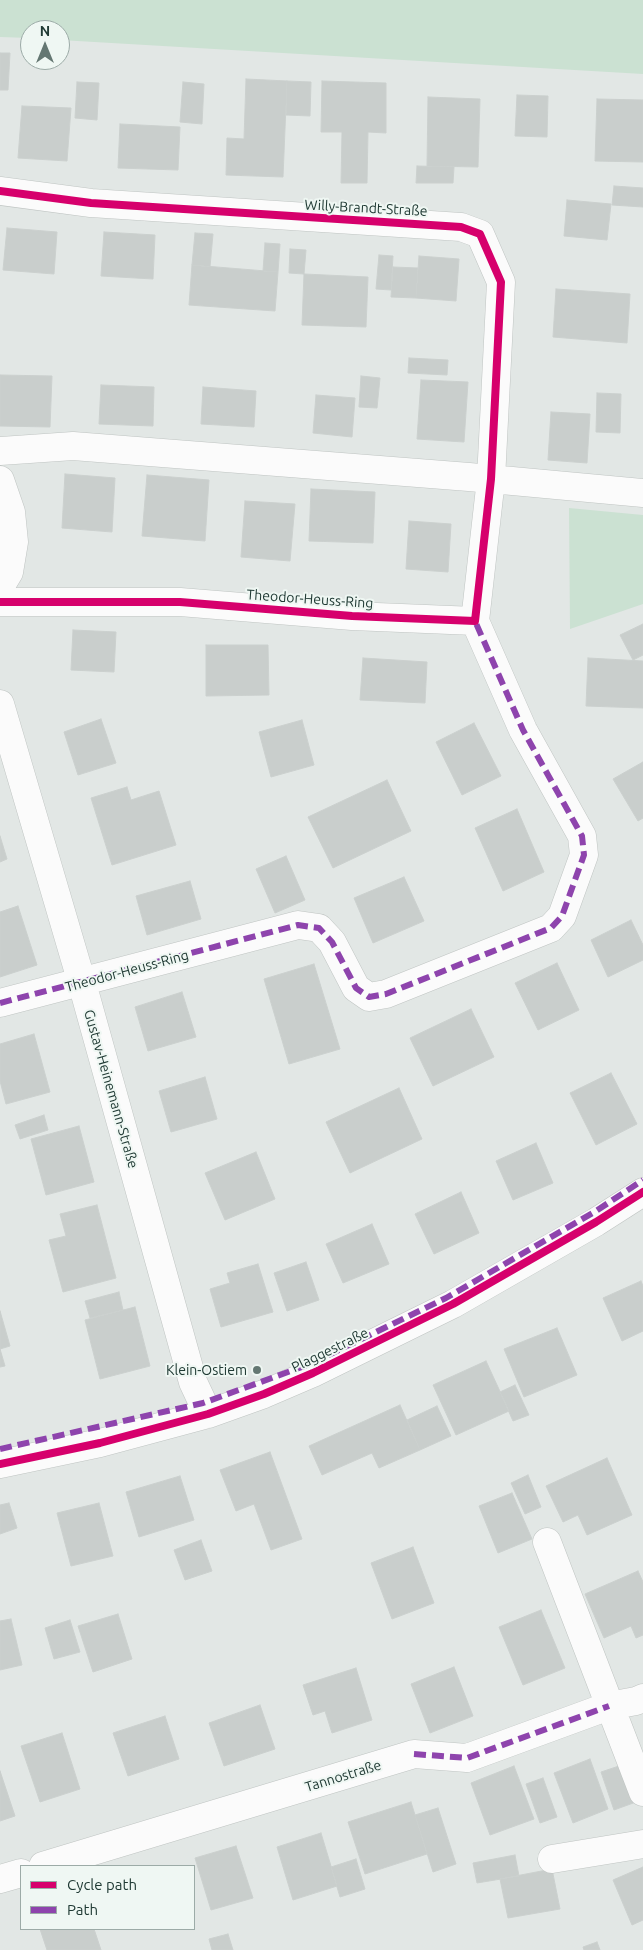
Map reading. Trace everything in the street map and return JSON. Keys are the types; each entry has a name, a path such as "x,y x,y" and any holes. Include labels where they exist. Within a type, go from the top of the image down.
{"street":[{"name":"Willy-Brandt-Straße","path":"0,191 100,204 461,227 480,234 501,282 490,479"},
{"path":"0,451 73,446 490,479 635,493"},
{"name":"Theodor-Heuss-Ring","path":"0,1003 298,925 318,928 332,942 356,988 369,997 386,994 551,928 562,916 584,854 582,836 523,730 475,621 490,479"},
{"path":"0,480 11,512 14,542 9,572 0,587"},
{"name":"Theodor-Heuss-Ring","path":"0,602 180,602 352,616 475,621"},
{"name":"Gustav-Heinemann-Straße","path":"0,704 82,983 193,1382 208,1414"},
{"name":"Plaggestraße","path":"0,1464 100,1443 208,1414 264,1394 313,1373 453,1304 596,1222 643,1192"},
{"path":"547,1542 643,1792"},
{"name":"Tannostraße","path":"46,1865 414,1754 467,1758 609,1706 643,1698"},
{"path":"552,1859 643,1844"},
{"path":"0,1879 20,1873"}],"green space":[{"path":"0,0 643,0 643,74 70,41 70,20 20,20 20,38 0,37"},
{"path":"569,508 643,515 643,604 570,629"}],"building":[{"path":"0,53 10,53 8,90 0,90"},
{"path":"246,79 287,81 283,177 226,175 227,138 244,139"},
{"path":"287,81 311,82 310,116 286,115"},
{"path":"322,81 386,83 386,133 368,132 367,183 341,183 342,132 321,132"},
{"path":"77,82 99,83 97,120 75,118"},
{"path":"183,82 204,84 202,124 180,122"},
{"path":"517,95 548,96 547,137 515,136"},
{"path":"428,97 480,99 478,167 427,166"},
{"path":"597,99 643,100 643,162 595,161"},
{"path":"22,106 71,108 67,161 18,158"},
{"path":"120,124 180,127 178,170 118,168"},
{"path":"417,166 454,167 453,183 416,183"},
{"path":"614,186 643,188 643,207 612,205"},
{"path":"567,200 611,204 607,240 564,236"},
{"path":"7,228 57,232 54,274 3,270"},
{"path":"104,232 155,235 153,279 101,276"},
{"path":"195,233 213,234 210,267 192,265"},
{"path":"265,243 280,244 278,272 263,271"},
{"path":"290,249 306,250 304,274 289,273"},
{"path":"379,255 393,256 391,290 376,289"},
{"path":"419,256 459,259 456,301 416,298"},
{"path":"192,265 278,272 275,311 189,305"},
{"path":"393,267 418,268 416,298 391,297"},
{"path":"304,274 368,277 366,327 302,325"},
{"path":"556,289 630,294 627,343 553,337"},
{"path":"409,358 448,360 447,375 408,373"},
{"path":"0,375 52,376 50,427 0,426"},
{"path":"361,376 380,378 377,408 359,407"},
{"path":"421,380 468,382 464,442 417,439"},
{"path":"101,385 154,387 153,426 99,424"},
{"path":"203,387 256,391 254,427 201,424"},
{"path":"597,393 621,394 620,433 596,432"},
{"path":"316,395 355,398 352,437 313,433"},
{"path":"551,412 590,414 587,463 548,460"},
{"path":"65,474 115,478 112,532 62,528"},
{"path":"147,475 209,480 205,541 142,536"},
{"path":"311,489 375,492 373,543 309,541"},
{"path":"245,501 295,504 290,561 241,557"},
{"path":"409,521 451,524 448,572 406,569"},
{"path":"643,624 643,655 633,660 620,635"},
{"path":"73,630 116,632 114,672 71,670"},
{"path":"206,645 268,645 269,695 206,696"},
{"path":"363,658 427,662 425,703 360,700"},
{"path":"588,658 643,661 643,708 586,706"},
{"path":"101,719 116,763 78,775 64,732"},
{"path":"302,720 314,765 271,777 259,732"},
{"path":"474,723 501,776 462,795 436,742"},
{"path":"643,762 643,818 638,821 613,779"},
{"path":"387,780 411,831 333,868 308,817"},
{"path":"127,787 131,800 159,791 176,845 112,865 91,798"},
{"path":"517,809 544,872 503,891 475,828"},
{"path":"0,836 7,859 0,862"},
{"path":"286,856 305,900 275,913 256,869"},
{"path":"404,877 424,921 373,943 354,898"},
{"path":"190,881 201,919 147,935 136,896"},
{"path":"18,906 37,965 0,977 0,912"},
{"path":"631,920 643,945 643,960 608,977 591,940"},
{"path":"557,963 579,1010 538,1030 515,983"},
{"path":"314,964 340,1049 289,1064 264,979"},
{"path":"182,992 196,1037 148,1051 135,1007"},
{"path":"471,1009 494,1057 433,1086 410,1038"},
{"path":"34,1034 50,1092 6,1104 0,1081 0,1044"},
{"path":"611,1073 637,1124 596,1145 570,1093"},
{"path":"205,1077 217,1119 171,1132 159,1091"},
{"path":"399,1088 422,1139 350,1173 326,1122"},
{"path":"44,1115 48,1130 20,1139 15,1125"},
{"path":"79,1126 94,1182 46,1195 31,1139"},
{"path":"536,1143 553,1183 513,1200 496,1161"},
{"path":"256,1152 275,1199 225,1220 205,1173"},
{"path":"461,1192 479,1233 434,1254 415,1214"},
{"path":"97,1205 116,1278 63,1292 49,1240 66,1236 60,1214"},
{"path":"372,1224 389,1264 343,1283 326,1244"},
{"path":"306,1262 319,1300 287,1311 274,1273"},
{"path":"258,1264 273,1312 221,1327 210,1289 230,1283 227,1273"},
{"path":"641,1281 643,1286 643,1331 622,1341 603,1298"},
{"path":"119,1292 123,1310 90,1318 85,1301"},
{"path":"135,1307 150,1366 100,1379 85,1320"},
{"path":"0,1311 10,1346 0,1349"},
{"path":"557,1328 577,1375 524,1397 504,1349"},
{"path":"0,1349 5,1366 0,1367"},
{"path":"486,1361 509,1411 456,1435 433,1385"},
{"path":"515,1385 529,1415 513,1421 500,1392"},
{"path":"400,1405 420,1450 379,1468 372,1453 322,1475 309,1446"},
{"path":"437,1406 451,1436 420,1450 407,1420"},
{"path":"270,1452 302,1539 271,1550 254,1504 236,1511 220,1470"},
{"path":"607,1458 632,1515 587,1535 578,1515 563,1522 546,1486"},
{"path":"528,1475 541,1507 525,1514 511,1483"},
{"path":"180,1476 194,1520 139,1537 126,1492"},
{"path":"512,1493 532,1539 498,1553 479,1506"},
{"path":"9,1503 17,1528 0,1534 0,1505"},
{"path":"99,1503 113,1556 71,1566 57,1513"},
{"path":"201,1540 212,1571 185,1580 174,1550"},
{"path":"413,1547 434,1603 392,1619 371,1563"},
{"path":"638,1571 643,1582 643,1635 636,1638 631,1626 604,1638 585,1594"},
{"path":"541,1610 565,1668 523,1685 499,1627"},
{"path":"118,1614 132,1659 93,1672 78,1626"},
{"path":"11,1619 22,1665 0,1670 0,1621"},
{"path":"70,1620 80,1652 54,1659 45,1628"},
{"path":"454,1667 473,1716 430,1733 411,1684"},
{"path":"356,1668 372,1720 332,1733 325,1711 313,1715 303,1685"},
{"path":"260,1705 275,1749 224,1766 209,1723"},
{"path":"165,1716 179,1759 128,1776 113,1733"},
{"path":"62,1733 80,1789 40,1802 21,1746"},
{"path":"590,1759 608,1809 573,1823 554,1773"},
{"path":"622,1765 636,1802 614,1810 601,1772"},
{"path":"514,1766 534,1819 490,1835 471,1783"},
{"path":"0,1771 15,1816 0,1821"},
{"path":"543,1778 557,1817 540,1823 526,1784"},
{"path":"411,1802 427,1854 365,1874 348,1822"},
{"path":"438,1808 456,1864 433,1872 415,1815"},
{"path":"321,1833 337,1886 293,1900 277,1847"},
{"path":"236,1846 253,1898 211,1910 195,1858"},
{"path":"515,1855 519,1876 477,1883 473,1863"},
{"path":"356,1859 365,1889 340,1897 331,1867"},
{"path":"643,1867 643,1920 632,1925 613,1880"},
{"path":"552,1869 560,1909 508,1918 500,1879"},
{"path":"40,1930 94,1930 101,1950 47,1950"},
{"path":"228,1934 233,1950 212,1950 209,1939"},
{"path":"597,1942 600,1950 584,1950 583,1947"}],"marked path":[{"path":"0,1003 298,925 319,928 332,942 356,988 369,997 386,994 551,928 562,916 584,855 582,836 523,730 475,621"},
{"path":"0,1449 203,1403 310,1364 446,1298 596,1211 643,1180"},
{"path":"414,1754 467,1758 609,1706"}],"cycle path":[{"path":"0,191 91,203 461,227 480,234 501,282 491,479 475,621 352,616 180,602 0,602"},
{"path":"0,1464 100,1443 208,1414 264,1394 313,1373 453,1304 596,1222 643,1192"}],"place":[{"name":"Klein-Ostiem","path":"257,1370"}]}
